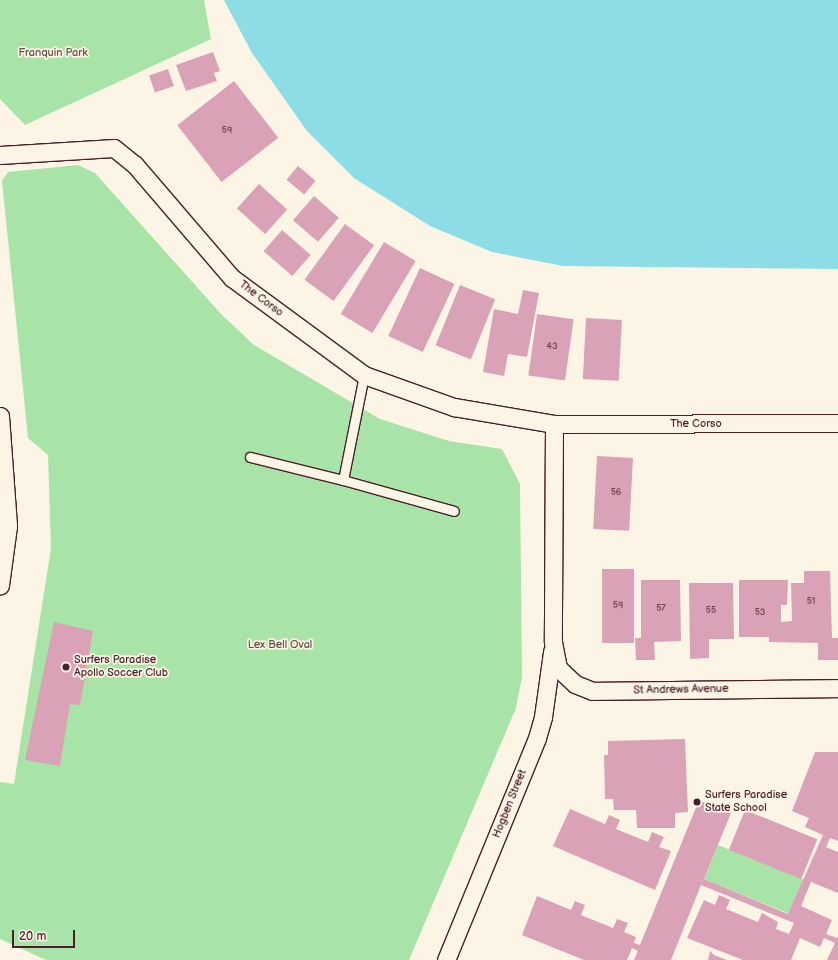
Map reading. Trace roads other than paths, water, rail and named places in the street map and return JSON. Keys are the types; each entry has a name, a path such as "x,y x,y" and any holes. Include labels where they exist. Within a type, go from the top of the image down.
{"street":[{"name":"The Corso","path":"0,155 114,148 135,165 232,278 364,376 454,407 554,424 838,423"},
{"path":"0,416 8,526 0,585"},
{"path":"553,642 554,424"},
{"name":"St Andrews Avenue","path":"553,642 558,668 575,684 592,691 838,688"},
{"name":"Hogben Street","path":"446,960 537,738 545,707 553,642"}],"lane":[{"path":"343,480 364,376"},
{"path":"250,457 454,510"}],"water":[{"path":"224,0 838,0 838,269 563,266 492,252 430,226 354,178 307,131 252,53"}],"place":[{"name":"Surfers Paradise Apollo Soccer Club","path":"66,667"},
{"name":"Surfers Paradise State School","path":"697,802"}],"park label":[{"name":"Franquin Park","path":"53,53"},
{"name":"Lex Bell Oval","path":"280,645"}]}
